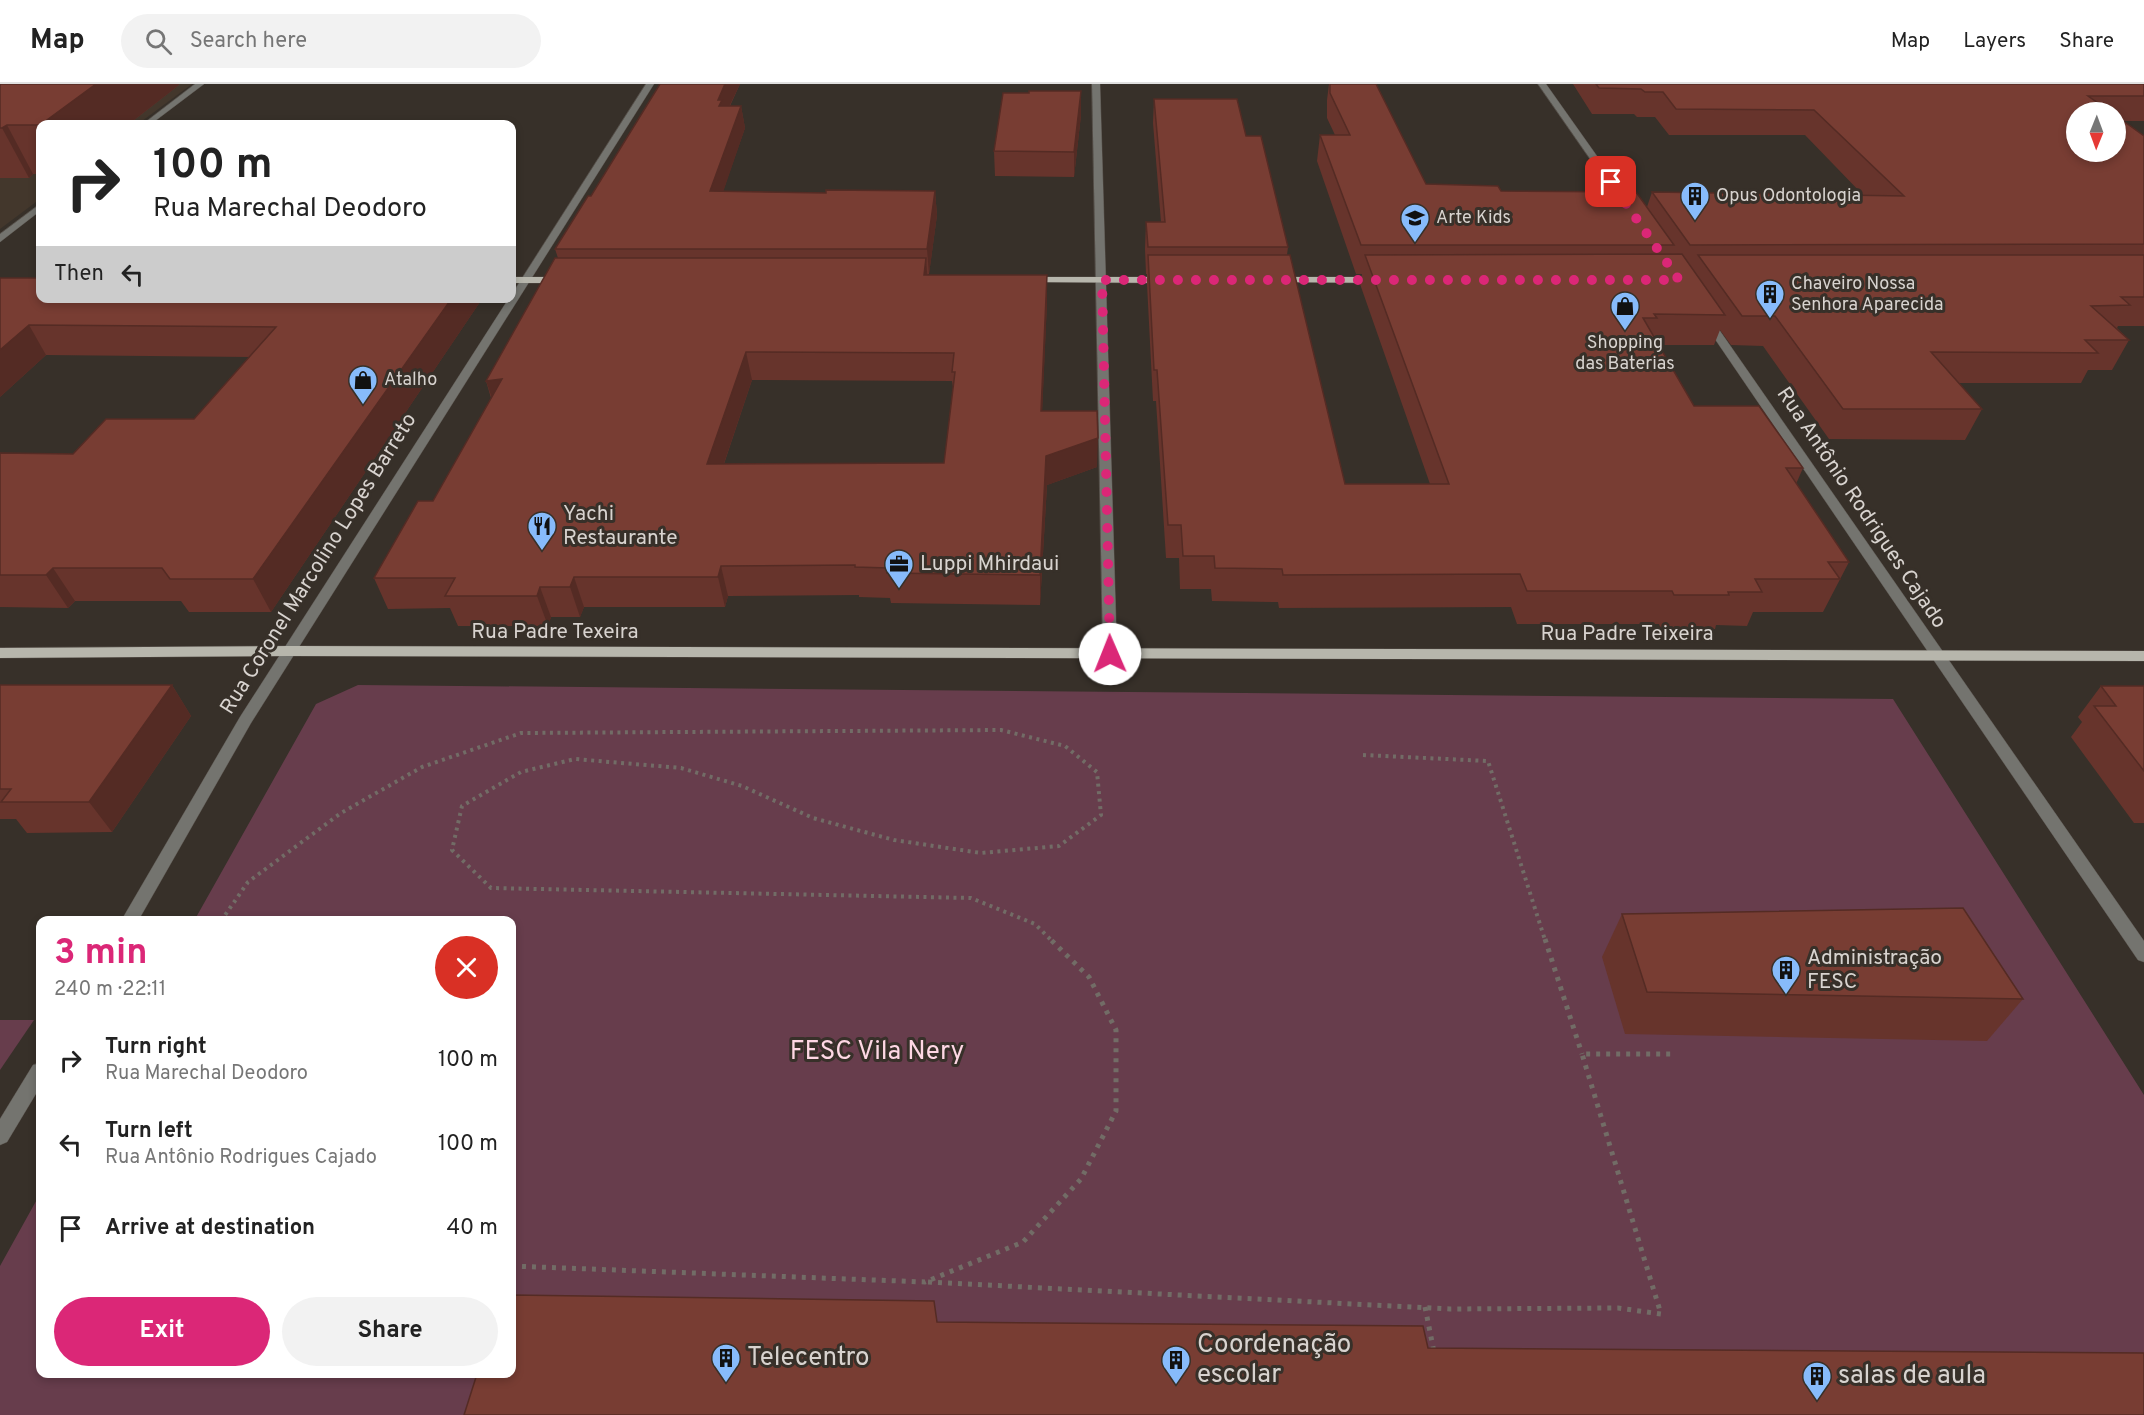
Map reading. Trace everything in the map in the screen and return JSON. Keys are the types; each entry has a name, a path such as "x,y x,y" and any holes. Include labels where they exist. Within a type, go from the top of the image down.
{"main road":[{"path":"516,280 578,280"},
{"path":"1018,280 1173,280"},
{"path":"1267,280 1397,280"},
{"name":"Rua Padre Texeira","path":"0,653 290,651 1110,654"},
{"name":"Rua Padre Teixeira","path":"1110,654 2144,656"}],"street":[{"path":"152,120 200,84"},
{"name":"Rua Coronel Marcolino Lopes Barreto","path":"516,294 650,84"},
{"path":"1096,84 1110,654"},
{"path":"1542,84 1631,211"},
{"path":"0,239 36,210"},
{"name":"Rua Coronel Marcolino Lopes Barreto","path":"132,916 245,721 510,303"},
{"name":"Rua Antônio Rodrigues Cajado","path":"1699,308 2144,956"},
{"path":"0,1136 36,1078"}],"path":[{"path":"224,916 248,882 341,813 422,767 521,733 1002,730 1065,746 1097,772 1101,815 1059,846 981,853 894,840 813,818 742,786 681,768 575,759 521,772 462,806 452,850 491,888 971,898 1035,924 1089,977 1116,1030 1116,1111 1081,1179 1023,1242 924,1282"},
{"path":"516,1266 924,1282 1425,1307 1618,1308 1661,1314 1582,1054 1488,761 1363,754"},
{"path":"1582,1054 1672,1054"},
{"path":"1425,1307 1436,1361"}],"shaded area":[{"path":"0,84 192,84 143,120 36,120 36,202 0,229"}],"green space":[{"name":"FESC Vila Nery","path":"358,685 1893,699 2144,1095 2144,1415 0,1415 0,1266 36,1201 36,1378 516,1378 516,916 197,916 316,704"},
{"path":"0,1020 34,1020 0,1070"}],"building":[{"path":"0,84 96,84 47,120 36,120 36,125 7,125 0,128"},
{"path":"660,84 725,84 718,100 722,100 719,106 741,106 710,191 826,193 826,190 935,191 927,249 555,249 588,196 591,196"},
{"path":"1330,84 1376,84 1426,184 1498,186 1501,191 1636,192 1674,245 1361,245 1320,135 1350,135 1330,93"},
{"path":"1596,84 2144,84 2144,96 2088,96 2097,102 2066,102 2066,162 2126,162 2126,123 2144,136 2144,244 1690,245 1652,192 1904,196 1814,110 1676,109 1663,92 1599,88"},
{"path":"1029,91 1081,91 1074,152 994,151 1003,93 1029,93"},
{"path":"1154,99 1237,99 1246,136 1261,136 1288,247 1148,247 1146,222 1165,222"},
{"path":"1682,254 1725,315 1654,314 1657,318 1643,318 1694,406 1759,406 1803,468 1786,468 1849,562 1828,562 1840,579 1755,579 1762,592 1728,592 1729,595 1674,595 1672,591 1527,591 1520,574 1283,575 1282,569 1215,568 1214,556 1183,556 1181,525 1168,525 1157,370 1154,370 1148,255 1290,255 1345,484 1449,484 1365,255"},
{"path":"1698,255 2144,255 2144,297 2121,297 2130,305 2091,306 2129,340 2085,340 2098,353 1931,352 1982,409 1843,409 1775,316 1742,316"},
{"path":"555,258 926,258 924,275 1047,275 1041,411 1097,411 1098,438 1046,456 1040,575 887,573 888,568 855,567 855,565 721,566 718,577 574,577 570,587 540,587 537,596 445,596 455,578 374,578 418,501 433,501 502,379 486,381","holes":["746,352 954,353 952,372 955,372 944,463 707,464"]},
{"path":"0,278 36,278 36,303 448,303 253,579 170,579 162,568 53,568 46,575 0,575 0,453 73,454 106,419 194,419 276,327 29,325 0,350"},
{"path":"0,685 172,685 89,802 1,802 11,789 0,789"},
{"path":"2101,686 2144,686 2144,771 2094,706 2116,706"},
{"path":"1963,908 2023,999 1647,992 1622,914"},
{"path":"516,1295 934,1301 937,1322 1423,1326 1428,1348 2144,1353 2144,1415 464,1415 476,1378 516,1378"}],"place":[{"name":"Opus Odontologia","path":"1695,222"},
{"name":"Arte Kids","path":"1415,244"},
{"name":"Chaveiro Nossa Senhora Aparecida","path":"1770,320"},
{"name":"Shopping das Baterias","path":"1625,332"},
{"name":"Atalho","path":"363,406"},
{"name":"Yachi Restaurante","path":"542,552"},
{"name":"Luppi Mhirdaui","path":"899,590"},
{"name":"Administração FESC","path":"1786,996"},
{"name":"Telecentro","path":"726,1384"},
{"name":"Coordenação escolar","path":"1176,1386"},
{"name":"salas de aula","path":"1817,1402"}],"route":[{"path":"1110,654 1102,280 1679,280 1611,182"}]}
